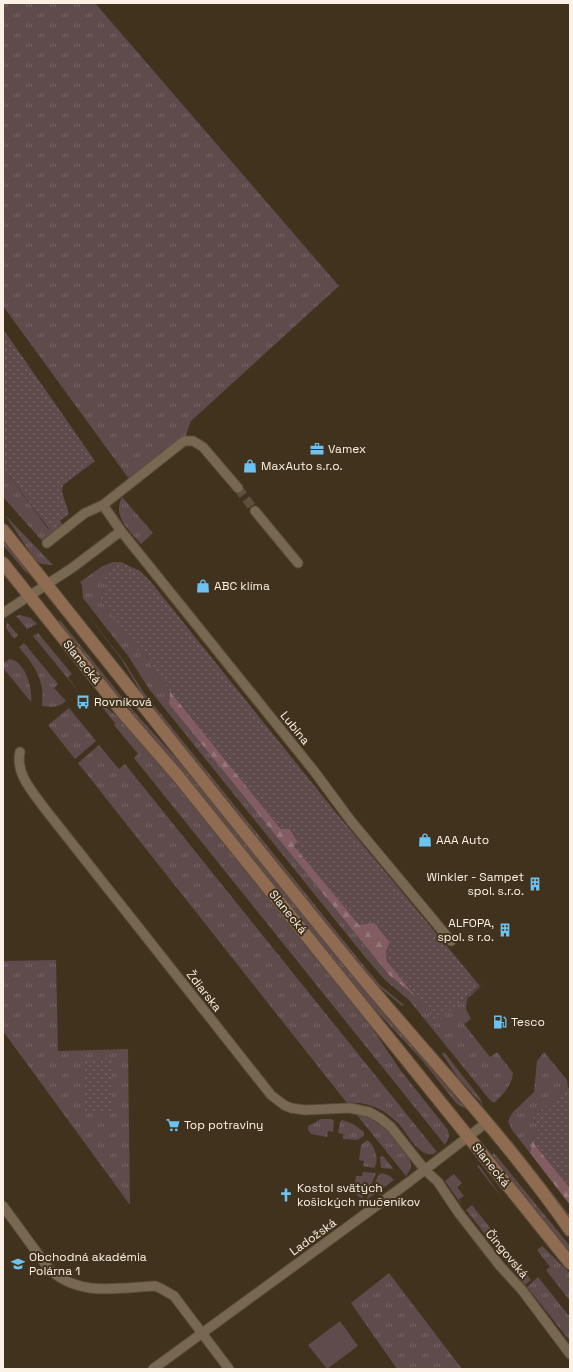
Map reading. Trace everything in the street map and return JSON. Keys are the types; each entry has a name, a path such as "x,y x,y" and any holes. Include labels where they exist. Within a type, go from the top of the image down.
{"main road":[{"name":"Slanecká","path":"3,530 353,966 486,1123 554,1207 570,1230"},
{"name":"Slanecká","path":"3,564 123,713 177,775 570,1263"}],"street":[{"path":"47,543 85,513 103,505 184,441 193,441 203,447 238,488"},
{"name":"Lubina","path":"103,505 121,531 314,771 351,821 451,941"},
{"path":"255,511 298,563"},
{"path":"3,613 46,585 121,531"},
{"name":"Ždiarska","path":"20,752 18,760 20,770 25,780 45,808 271,1095 284,1106 291,1108 305,1110 350,1108 369,1112 380,1118 391,1127 425,1170"},
{"name":"Ladožská","path":"153,1369 425,1170 486,1123"},
{"name":"Čingovská","path":"425,1170 438,1182 455,1208 500,1266 522,1290 570,1354"},
{"path":"3,1206 48,1269 57,1277 70,1284 84,1288 160,1288 174,1296 229,1369"}],"green space":[{"path":"3,3 95,3 339,286 191,421 184,441 132,483 3,306"},
{"path":"3,329 95,461 63,485 62,492 69,514 49,529 3,467"},
{"path":"3,467 48,529 60,520 63,527 43,542 3,497"},
{"path":"122,497 153,533 141,544 127,528 120,517 119,504"},
{"path":"5,515 53,565 41,564 35,560"},
{"path":"3,541 25,568 28,575 3,545"},
{"path":"113,562 121,562 102,576 144,653 150,661 153,670 170,691 169,704 389,975 416,997 436,1021 485,983 467,999 466,1009 471,1019 464,1024 490,1057 497,1052 513,1073 511,1082 506,1090 494,1103 489,1099 409,1000 385,980 365,957 149,689 128,656 83,598 82,585 80,582 101,567"},
{"path":"121,562 140,571 151,582 333,809 480,986 436,1022 387,961 386,952 390,941 374,923 359,925 294,846 298,842 290,829 281,829 153,670 148,658 144,653 138,650 100,600 106,587 101,576"},
{"path":"80,605 123,660 144,693 360,961 380,985 404,1005 402,1006 378,986 358,963 142,694 122,660"},
{"path":"20,615 31,618 37,624 27,629 16,616"},
{"path":"60,620 129,706 183,766 348,970 466,1109 456,1103 421,1059 366,1000 182,771 127,708 58,622"},
{"path":"7,622 18,635 14,639 6,628"},
{"path":"38,633 72,674 68,677 78,691 33,636"},
{"path":"24,643 58,684 54,688 66,701 60,705 49,707 42,706 42,688 38,674 19,647"},
{"path":"10,659 20,665 27,676 31,690 31,702 3,668 3,663"},
{"path":"170,691 281,829 290,829 298,842 294,846 374,922 390,942 386,952 387,961 416,997 389,975 169,704"},
{"path":"98,700 121,720 171,778 370,1025 401,1071 448,1130 449,1137 445,1145 134,758 138,754 114,725 115,723 97,701"},
{"path":"69,708 96,741 75,759 48,725"},
{"path":"99,745 119,769 125,764 437,1152 431,1154 420,1150 398,1123 381,1110 368,1105 347,1103 78,763"},
{"path":"56,960 58,1051 128,1049 130,1205 3,1031 3,961"},
{"path":"444,1052 480,1098 483,1105 458,1078 442,1054"},
{"path":"544,1052 567,1080 568,1087 532,1118 540,1126 532,1141 530,1153 512,1130 508,1121 513,1112 534,1092 537,1061"},
{"path":"111,1058 112,1112 85,1112 84,1059"},
{"path":"568,1087 570,1089 570,1188 532,1141 540,1126 532,1118"},
{"path":"360,1114 376,1122 393,1135 400,1143 410,1160 411,1168 406,1176 357,1115"},
{"path":"321,1119 332,1119 334,1121 333,1132 328,1131 327,1137 311,1134 308,1130 308,1126"},
{"path":"342,1120 353,1124 364,1132 364,1136 357,1140 343,1139 343,1134 338,1133 340,1122"},
{"path":"367,1140 370,1142 377,1157 374,1168 363,1166 364,1161 359,1160 361,1145"},
{"path":"511,1140 570,1216 570,1220 509,1142"},
{"path":"532,1141 570,1188 570,1205 530,1153"},
{"path":"494,1153 570,1246 570,1254 491,1155"},
{"path":"383,1156 393,1169 381,1168 380,1157"},
{"path":"479,1165 502,1198 477,1166"},
{"path":"363,1172 376,1173 369,1190 362,1198 355,1192 355,1186 356,1176 362,1176"},
{"path":"382,1173 390,1176 394,1180 366,1200 378,1176"},
{"path":"454,1174 462,1183 457,1187 464,1196 459,1199 462,1205 445,1181"},
{"path":"472,1205 531,1280 525,1285 466,1210"},
{"path":"542,1246 570,1273 570,1301 546,1270 550,1267 537,1250"},
{"path":"389,1273 462,1369 397,1369 351,1303"},
{"path":"538,1277 570,1317 570,1341 527,1287"},
{"path":"340,1321 358,1346 327,1369 308,1345"}],"tunnel":[{"path":"238,488 255,511"}],"place":[{"name":"Vamex","path":"317,449"},
{"name":"MaxAuto s.r.o.","path":"250,466"},
{"name":"ABC klíma","path":"203,586"},
{"name":"Rovníková","path":"83,702"},
{"name":"AAA Auto","path":"425,840"},
{"name":"Winkler - Sampet spol. s.r.o.","path":"535,884"},
{"name":"ALFOPA, spol. s r.o.","path":"505,930"},
{"name":"Tesco","path":"500,1022"},
{"name":"Top potraviny","path":"173,1125"},
{"name":"Kostol svätých košických mučeníkov","path":"286,1195"},
{"name":"Obchodná akadémia Polárna 1","path":"18,1264"}]}
